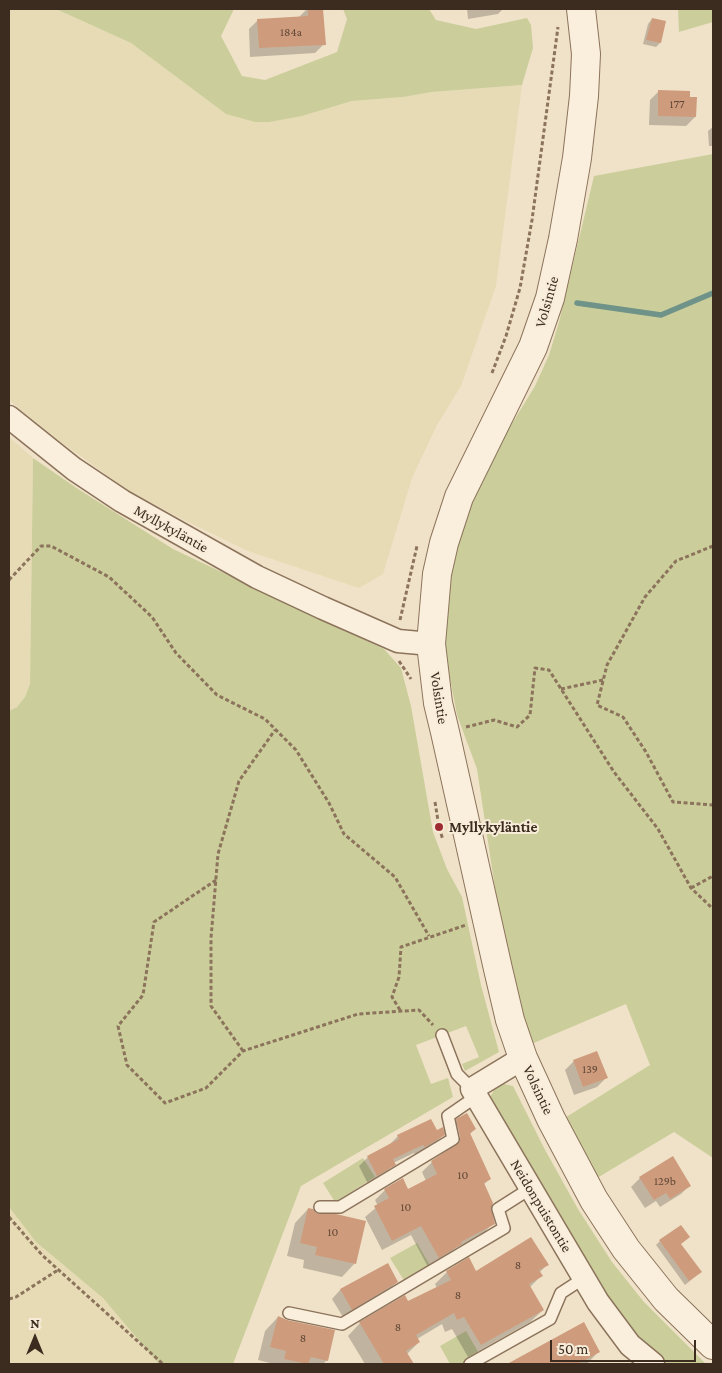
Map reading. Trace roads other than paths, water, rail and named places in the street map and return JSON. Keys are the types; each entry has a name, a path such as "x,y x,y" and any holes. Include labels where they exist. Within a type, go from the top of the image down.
{"street":[{"name":"Volsintie","path":"570,13 586,54 584,96 577,158 564,240 550,298 533,347 458,497 437,574 431,644 438,703 510,1020 523,1058 551,1119 590,1192 626,1249 666,1299 713,1345"},
{"name":"Myllykyläntie","path":"9,417 74,469 122,502 257,577 398,641 431,644"},
{"path":"474,1093 523,1058"},
{"name":"Neidonpuistontie","path":"474,1093 598,1302 630,1344 653,1364"}],"lane":[{"path":"320,1207 340,1207 453,1139 448,1116 474,1093 457,1074 442,1035"},
{"path":"289,1313 342,1324 504,1228 498,1209 530,1188"},
{"path":"470,1364 550,1319 561,1293 584,1278"}],"waterway":[{"path":"577,303 661,315 713,293"}],"place":[{"name":"Myllykyläntie","path":"439,827"}]}
